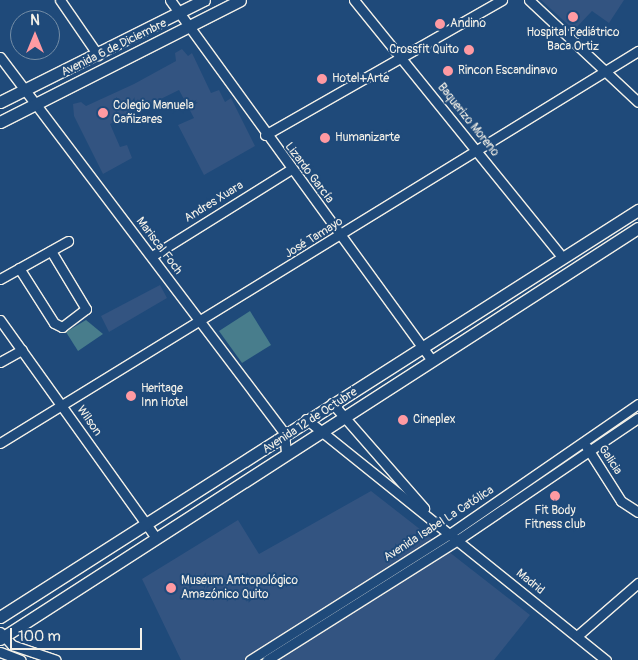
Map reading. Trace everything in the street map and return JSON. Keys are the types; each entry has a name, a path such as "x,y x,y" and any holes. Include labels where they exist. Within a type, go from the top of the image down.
{"main road":[{"name":"Avenida 6 de Diciembre","path":"0,102 98,55 204,0"},
{"name":"Avenida 6 de Diciembre","path":"0,122 240,0"},
{"name":"Avenida 12 de Octubre","path":"0,617 284,433 638,210"},
{"name":"Avenida 12 de Octubre","path":"1,636 638,228"}],"street":[{"path":"60,0 98,55"},
{"name":"Lizardo García","path":"170,0 265,135 342,236 423,346 431,360"},
{"name":"Baquerizo Moreno","path":"354,0 562,257"},
{"path":"265,135 502,0"},
{"path":"529,0 638,102"},
{"name":"José Tamayo","path":"0,443 609,73 638,51"},
{"name":"Mariscal Foch","path":"0,57 284,433"},
{"name":"Andres Xuara","path":"152,256 291,169"},
{"path":"0,279 68,242"},
{"path":"19,268 54,323 62,327 86,309 51,251"},
{"name":"Wilson","path":"0,320 156,538"},
{"path":"0,362 22,350"},
{"name":"Madrid","path":"332,403 438,524"},
{"name":"Avenida Isabel La Católica","path":"250,660 451,533 638,404"},
{"name":"Avenida Isabel La Católica","path":"267,660 458,539 638,418"},
{"name":"Madrid","path":"306,419 318,432 451,533 606,660"},
{"path":"284,433 286,453"},
{"name":"Galicia","path":"584,441 621,501 638,512"},
{"path":"577,636 638,583"},
{"path":"1,636 12,645 56,660"},
{"path":"0,652 22,660"}],"shaded area":[{"name":"Hospital Pediátrico Baca Ortiz","path":"541,0 624,0 609,23 592,11 574,30"},
{"name":"Colegio Manuela Cañizares","path":"182,49 188,56 192,53 211,93 219,90 225,102 231,98 255,146 204,175 178,125 194,118 179,90 110,124 120,147 127,145 132,158 103,174 74,116 73,104 81,102 86,106 134,84 176,61 175,53"},
{"path":"160,285 167,298 109,332 101,316"},
{"path":"250,311 271,345 242,363 219,331"},
{"path":"86,320 103,334 78,351 66,332"},
{"path":"371,491 530,615 494,660 181,660 142,579 238,520 259,554"}],"place":[{"name":"Hospital Pediátrico Baca Ortiz","path":"573,17"},
{"name":"Andino","path":"440,24"},
{"name":"Crossfit Quito","path":"469,50"},
{"name":"Rincon Escandinavo","path":"448,71"},
{"name":"Hotel+Arte","path":"322,79"},
{"name":"Colegio Manuela Cañizares","path":"103,113"},
{"name":"Humanizarte","path":"325,138"},
{"name":"Heritage Inn Hotel","path":"131,396"},
{"name":"Cineplex","path":"403,420"},
{"name":"Fit Body Fitness club","path":"555,496"},
{"name":"Museum Antropológico Amazónico Quito","path":"171,588"}]}
